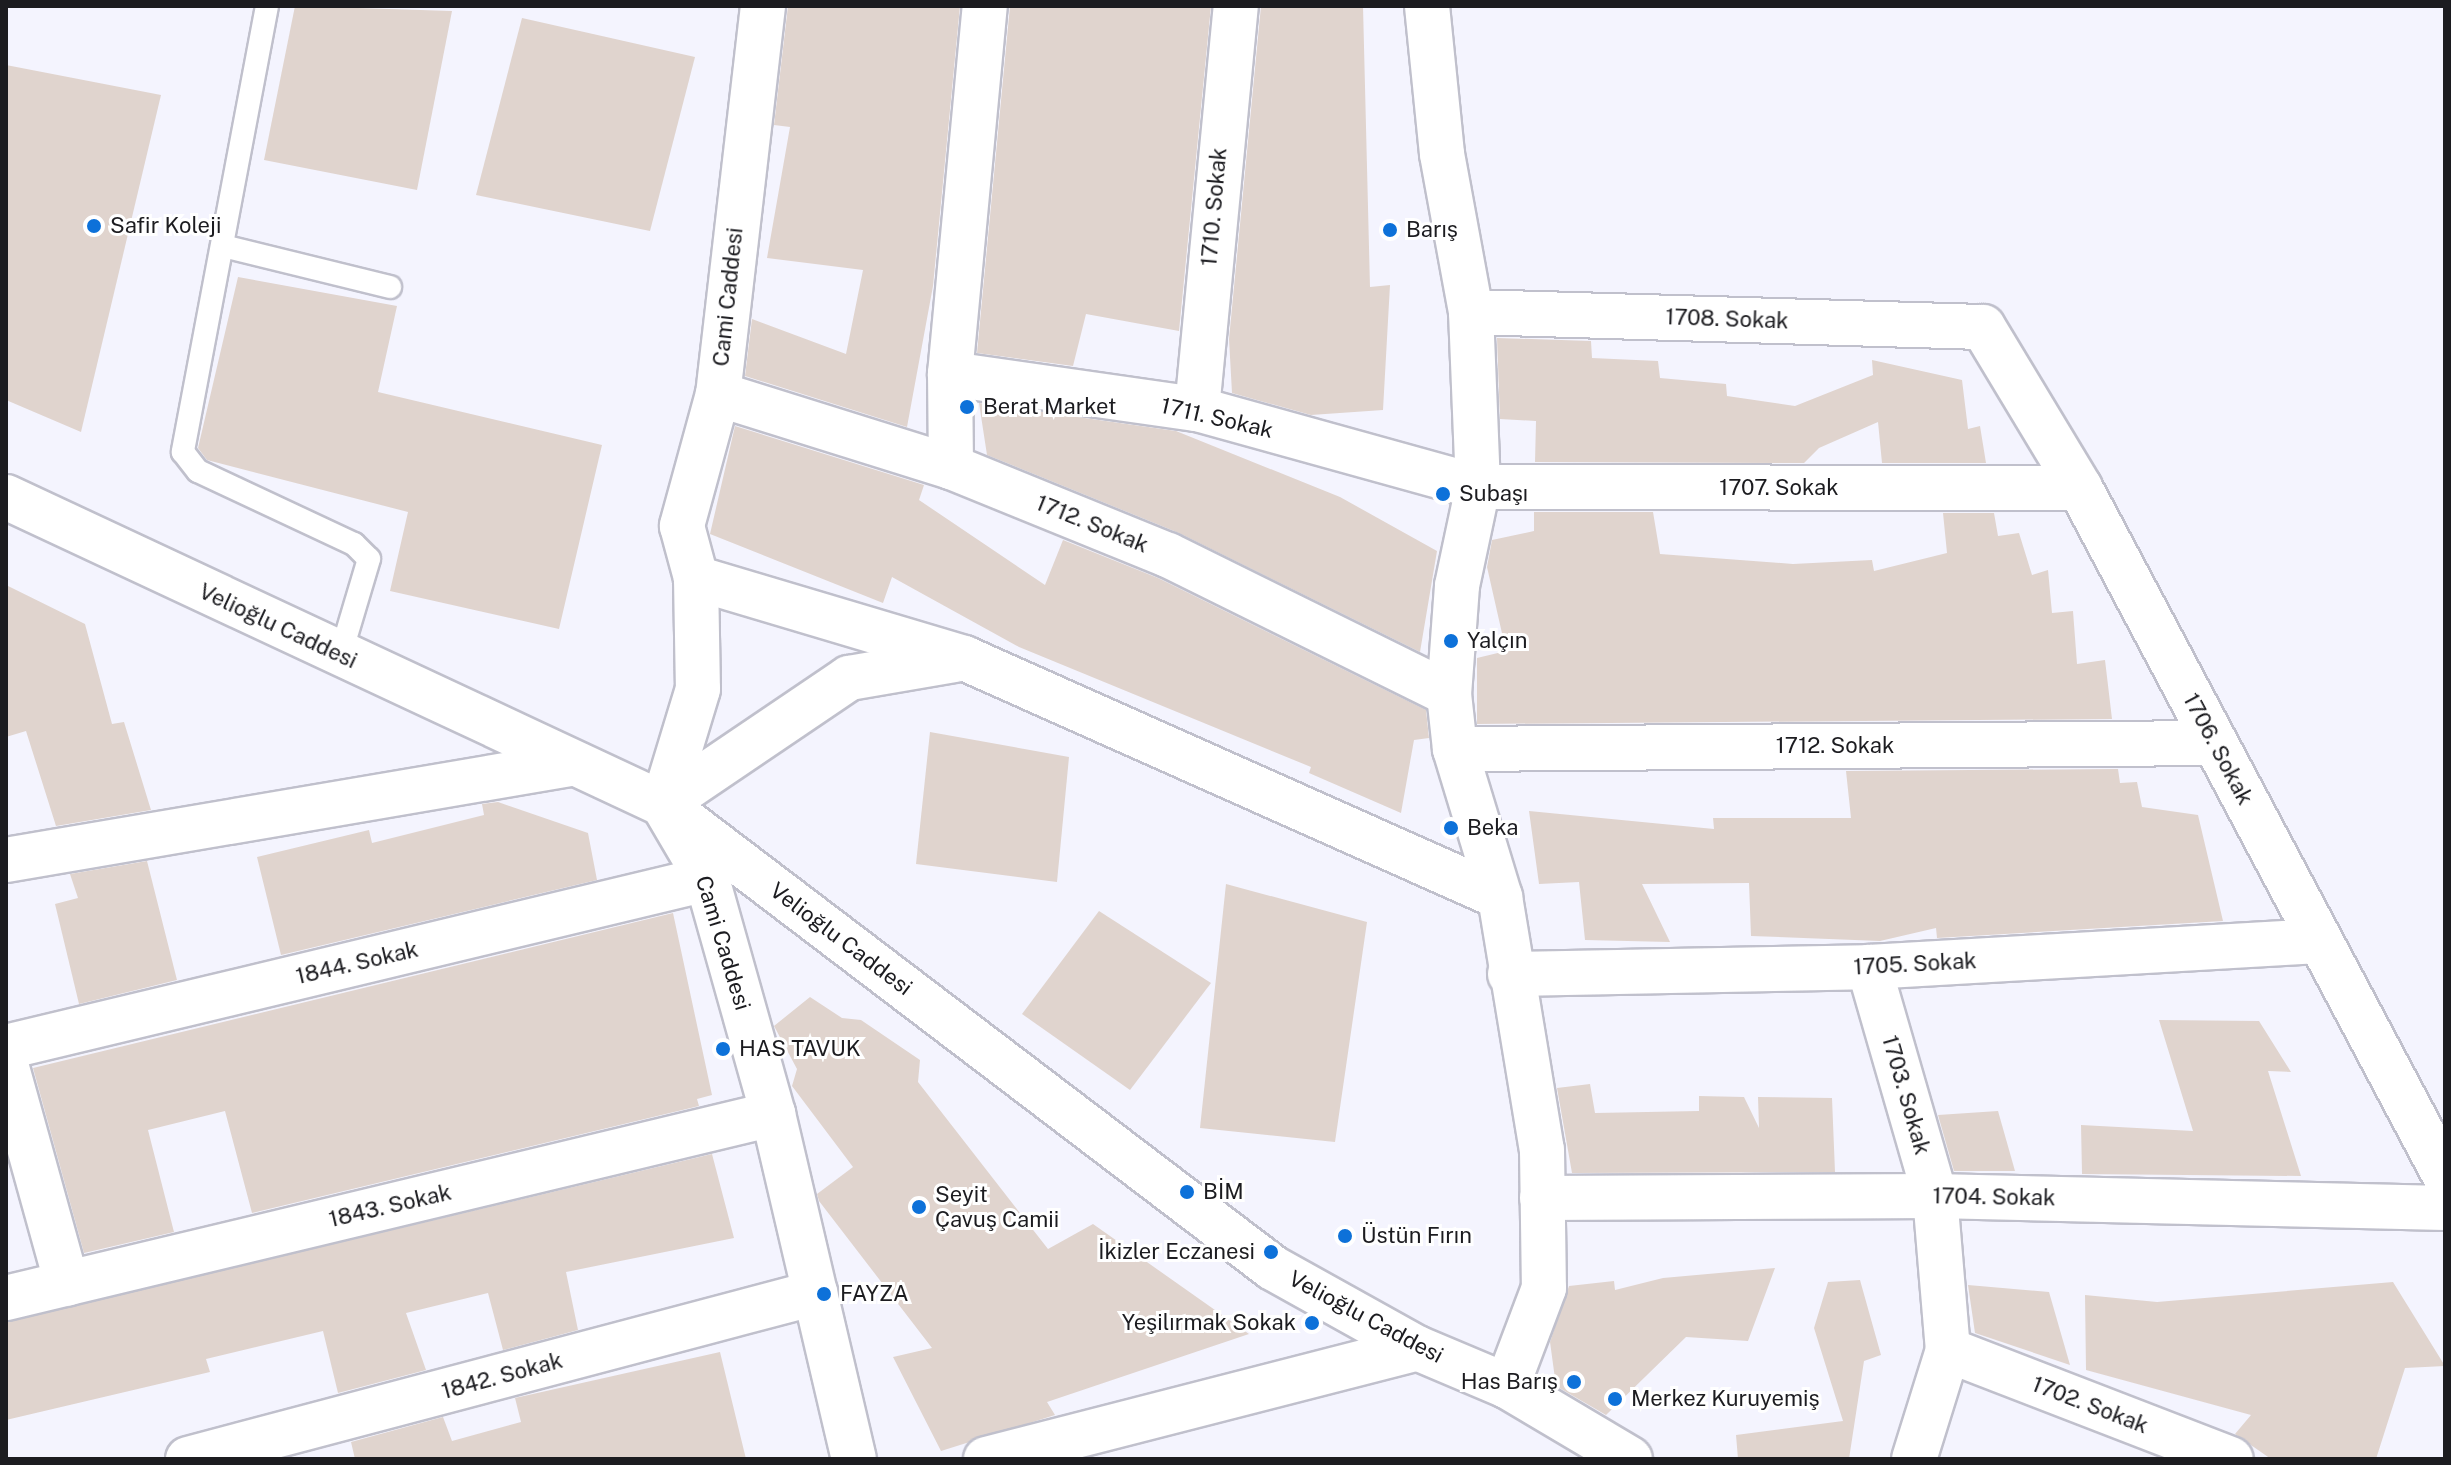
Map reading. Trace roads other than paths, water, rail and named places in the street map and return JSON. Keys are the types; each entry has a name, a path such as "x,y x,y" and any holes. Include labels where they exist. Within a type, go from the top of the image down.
{"street":[{"name":"Cami Caddesi","path":"763,6 718,394 682,526 696,578 698,689 663,804 707,879 773,1114 854,1459"},
{"path":"951,467 950,374 985,6"},
{"name":"1710. Sokak","path":"1197,409 1236,6"},
{"path":"1427,6 1442,154 1471,312 1478,487 1457,586 1449,694 1455,749 1500,897 1510,974 1542,1150 1544,1288 1507,1386"},
{"name":"1708. Sokak","path":"1471,312 1983,327"},
{"name":"1706. Sokak","path":"1983,327 2080,488 2445,1176"},
{"name":"1711. Sokak","path":"950,374 1197,409 1478,487"},
{"name":"1712. Sokak","path":"718,394 951,467 1168,555 1449,694"},
{"name":"1707. Sokak","path":"1478,487 2080,488"},
{"name":"Velioğlu Caddesi","path":"6,497 570,764 663,804 1273,1268 1417,1348 1507,1386 1630,1459"},
{"path":"696,578 964,658 1500,897"},
{"path":"663,804 849,678 964,658"},
{"name":"1712. Sokak","path":"1455,749 2215,743"},
{"path":"6,860 570,764"},
{"name":"1844. Sokak","path":"6,1047 707,879"},
{"name":"1705. Sokak","path":"1510,974 1869,967 2318,941"},
{"name":"1703. Sokak","path":"1869,967 1935,1196 1948,1350 1914,1459"},
{"path":"6,1064 67,1284"},
{"name":"1843. Sokak","path":"6,1298 773,1114"},
{"name":"1704. Sokak","path":"1542,1198 1935,1196 2445,1208"},
{"name":"1842. Sokak","path":"188,1459 815,1293"},
{"path":"986,1459 1417,1348"},
{"name":"1702. Sokak","path":"1948,1350 2231,1459"}],"lane":[{"path":"267,6 183,452 198,471 354,544 369,559 340,656"},
{"path":"223,246 390,287"}],"place":[{"name":"Safir Koleji","path":"94,226"},
{"name":"Barış","path":"1390,230"},
{"name":"Berat Market","path":"967,407"},
{"name":"Subaşı","path":"1443,494"},
{"name":"Yalçın","path":"1451,641"},
{"name":"Beka","path":"1451,828"},
{"name":"HAS TAVUK","path":"723,1049"},
{"name":"BİM","path":"1187,1192"},
{"name":"Seyit Çavuş Camii","path":"919,1207"},
{"name":"Üstün Fırın","path":"1345,1236"},
{"name":"İkizler Eczanesi","path":"1271,1252"},
{"name":"FAYZA","path":"824,1294"},
{"name":"Yeşilırmak Sokak","path":"1312,1323"},
{"name":"Has Barış","path":"1574,1382"},
{"name":"Merkez Kuruyemiş","path":"1615,1399"}]}
